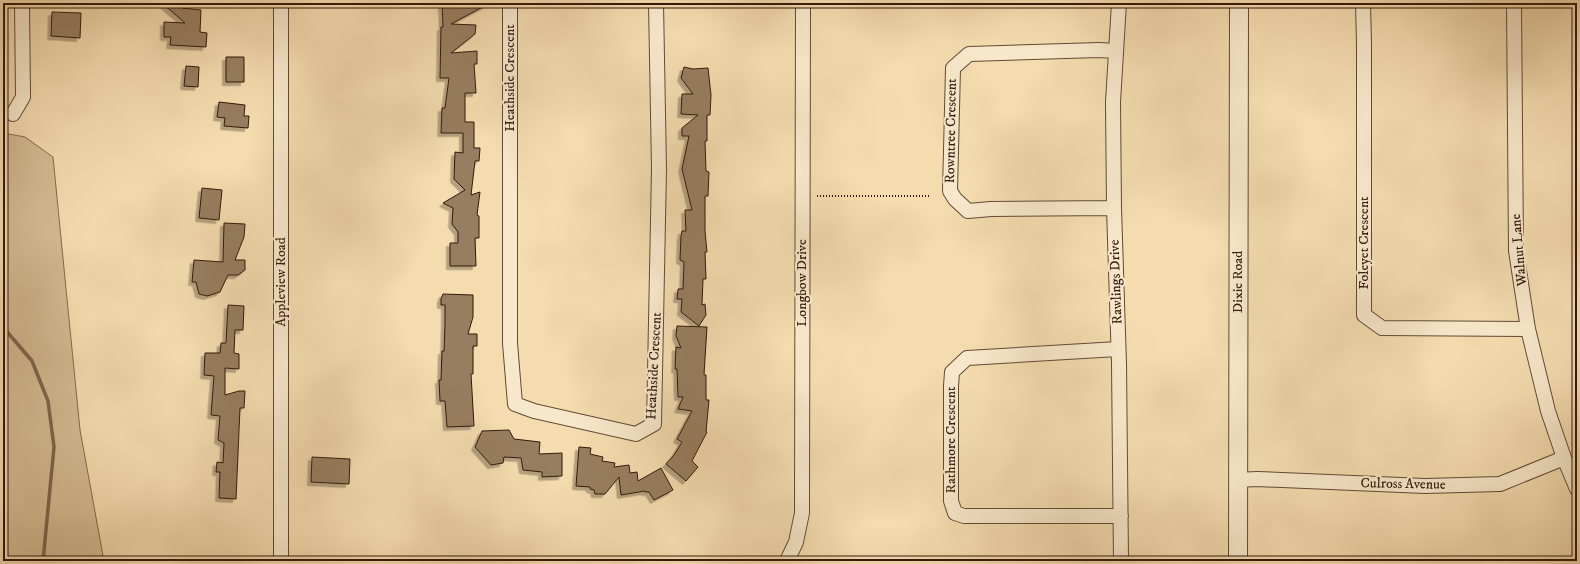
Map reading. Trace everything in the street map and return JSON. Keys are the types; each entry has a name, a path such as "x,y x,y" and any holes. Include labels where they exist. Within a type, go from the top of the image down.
{"street":[{"path":"13,114 23,96 22,3"},
{"name":"Appleview Road","path":"280,561 281,3"},
{"name":"Heathside Crescent","path":"510,3 510,343 515,404 534,411 636,434 654,424 659,169 656,3"},
{"name":"Longbow Drive","path":"787,561 796,542 802,513 803,3"},
{"name":"Rawlings Drive","path":"1119,3 1113,102 1121,561"},
{"name":"Dixie Road","path":"1238,561 1239,3"},
{"name":"Foleyet Crescent","path":"1363,3 1364,315 1382,328 1528,329"},
{"name":"Walnut Lane","path":"1514,3 1516,251 1528,329 1548,411 1564,458 1577,489"},
{"name":"Rowntree Crescent","path":"1114,208 991,209 968,211 950,192 950,184 953,68 969,54 1099,50 1116,51"},
{"name":"Rathmore Crescent","path":"1118,349 967,358 952,372 950,386 951,501 955,513 964,516 1121,516"},
{"name":"Culross Avenue","path":"1238,480 1257,479 1425,486 1500,484 1564,458"}],"path":[{"path":"816,196 930,196"}],"shaded area":[{"path":"3,133 25,137 53,157 80,430 104,561 3,561"}],"building":[{"path":"162,3 182,3 182,8 201,10 200,32 207,33 206,47 170,45 171,37 164,37 164,22 185,23"},
{"path":"442,3 490,3 451,24 476,25 475,34 451,53 477,51 477,64 474,64 476,93 465,93 465,122 474,122 474,148 480,148 479,161 475,161 471,195 480,192 477,215 479,216 479,238 475,238 476,266 450,266 450,243 458,243 458,232 452,224 453,208 443,203 465,190 454,179 455,152 463,153 463,133 441,133 442,108 445,108 449,78 440,78 441,27 443,27"},
{"path":"52,12 81,13 80,38 51,36"},
{"path":"226,57 244,57 244,82 226,82"},
{"path":"186,66 199,67 198,87 184,86"},
{"path":"684,67 693,69 708,68 711,95 710,115 707,115 707,141 705,141 706,171 709,172 708,196 705,196 705,231 707,252 705,252 706,279 703,279 702,305 705,304 706,315 699,326 681,312 682,299 677,299 678,289 683,289 684,262 680,260 682,231 686,231 685,210 692,210 682,169 689,136 682,136 682,128 698,115 681,114 682,94 693,94 681,78"},
{"path":"219,102 245,105 244,116 249,116 248,128 224,126 225,118 217,117"},
{"path":"202,188 222,190 219,220 199,218"},
{"path":"224,223 245,224 244,237 235,260 245,260 245,270 238,275 228,275 220,292 207,296 199,294 196,282 192,282 194,260 223,262"},
{"path":"443,294 473,295 473,317 468,334 477,334 477,346 473,346 473,374 471,374 474,426 447,427 445,401 440,401 439,380 441,380 445,324 445,305 441,305"},
{"path":"228,305 244,306 243,330 235,330 234,353 239,354 239,369 225,368 225,395 245,391 244,408 240,408 236,499 219,498 220,472 216,472 217,462 223,463 224,443 218,440 220,416 211,415 214,376 204,375 205,353 220,353 221,343 226,343"},
{"path":"677,326 707,327 704,375 706,375 706,400 709,400 707,432 692,461 698,467 686,481 666,464 682,442 677,439 692,411 678,409 683,397 678,397 677,369 675,369 676,347 681,348 676,336"},
{"path":"509,430 514,439 540,442 539,454 562,453 562,476 542,477 542,472 523,470 521,458 504,457 503,463 491,465 475,447 482,431"},
{"path":"579,447 591,448 590,454 603,457 602,461 615,463 614,467 629,465 630,473 637,472 638,481 661,468 673,490 654,500 649,492 645,491 621,495 619,477 605,494 595,494 594,490 590,489 590,487 576,486"},
{"path":"312,457 350,459 349,484 311,482"}],"waterway":[{"path":"3,327 32,361 48,401 54,447 43,561"}]}
